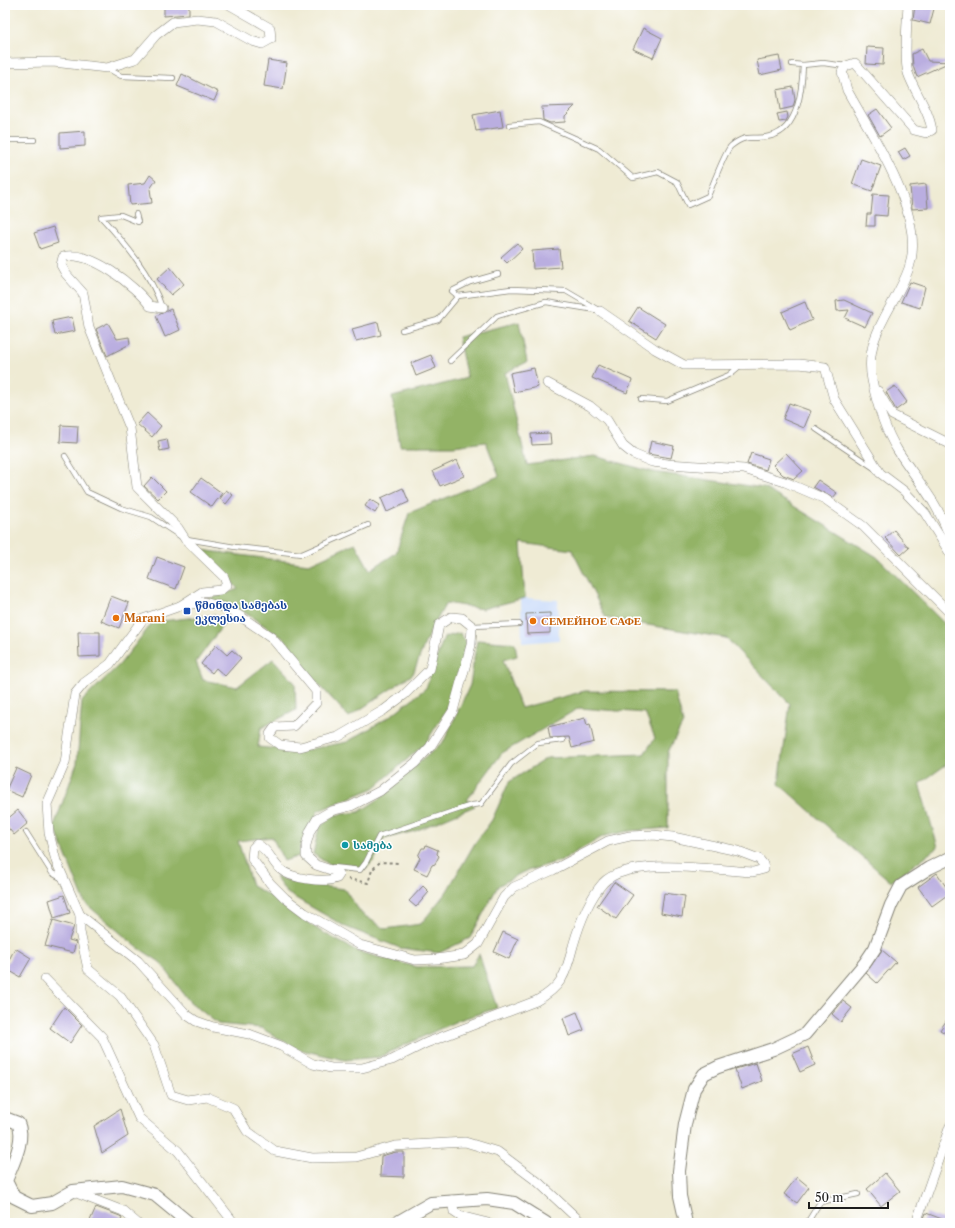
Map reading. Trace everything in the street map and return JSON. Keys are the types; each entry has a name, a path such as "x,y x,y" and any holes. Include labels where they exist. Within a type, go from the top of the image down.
{"street":[{"path":"5,63 53,62 107,68 135,59 156,35 173,22 197,19 216,21 252,41 262,44 271,39 270,28 230,5"},
{"path":"908,5 906,26 908,72 930,121 932,130 926,133 914,130 855,63 846,66 842,72 844,82 903,195 914,236 909,267 870,349 872,380 884,424 898,451 936,505 944,520 950,539"},
{"path":"162,308 150,306 142,294 101,264 71,255 63,258 61,264 66,274 83,293 89,327 130,428 137,487 178,528 185,539 224,577 227,585 221,590 202,592 180,606"},
{"path":"600,311 655,349 684,365 799,364 826,367 834,399 880,473 904,491 925,512 950,553"},
{"path":"872,380 892,415 950,444"},
{"path":"547,383 590,406 607,420 623,446 633,454 652,462 744,469 785,482 825,499 863,526 950,613"},
{"path":"80,915 138,961 187,1015 196,1021 213,1028 249,1034 281,1046 313,1064 330,1068 362,1068 392,1060 426,1043 536,1001 551,993 559,983 569,962 577,933 591,900 603,883 618,872 648,866 753,872 764,869 763,864 759,859 738,851 673,838 653,835 630,836 608,841 553,870 514,886 504,897 478,944 464,955 438,959 415,960 360,945 306,913 285,898 270,883 252,859 252,848 258,844 272,856 280,870 298,878 320,880 335,879 339,877 337,872 316,865 306,856 306,845 310,831 317,819 331,811 351,806 380,791 415,763 430,747 453,711 472,646 472,626 462,618 451,617 439,626 430,669 404,695 384,710 338,737 300,747 280,745 270,738 270,734 275,727 294,726 316,703 316,691 271,637 226,608 204,602 180,606 142,619 110,664 84,682 75,694 65,762 47,804 48,833 56,861 80,915 80,932 88,969 120,996 154,1045 171,1095 188,1100 207,1097 233,1108 247,1131 275,1151 312,1158 356,1157 395,1146 465,1142 498,1152 538,1182 582,1223"},
{"path":"686,1223 680,1196 679,1171 685,1124 694,1089 704,1074 718,1067 773,1049 805,1034 865,963 875,948 890,905 901,886 929,868 950,858"},
{"path":"45,979 102,1037 139,1118 178,1151 234,1223"},
{"path":"5,1118 18,1123 20,1129 18,1148 6,1181 14,1197 32,1206 52,1203 73,1191 122,1186 155,1195 189,1223"},
{"path":"916,1223 950,1126"},
{"path":"73,1191 123,1211 137,1223"},
{"path":"401,1221 431,1203 452,1200 487,1199 514,1203 546,1223"},
{"path":"452,1200 454,1212 460,1216 488,1223"}],"lane":[{"path":"792,64 803,65 823,63 846,66"},
{"path":"509,125 539,122 599,150 633,178 658,172 677,182 688,205 708,196 729,147 744,137 772,136 789,125 800,102 803,65"},
{"path":"107,68 121,76 173,78"},
{"path":"5,140 34,140"},
{"path":"136,214 138,222 121,215 101,217 120,238 154,287 158,293 162,308"},
{"path":"458,296 452,290 470,282 498,274"},
{"path":"402,330 438,320 458,296 510,289 566,291 600,311"},
{"path":"450,361 497,316 546,302 600,311"},
{"path":"641,399 667,401 729,376 742,364"},
{"path":"816,429 880,473"},
{"path":"65,456 87,492 121,508 151,517 185,539 236,548 302,554 368,525"},
{"path":"472,626 519,624"},
{"path":"316,865 360,870 366,862 379,836 472,805 481,804 510,764 538,743 563,740"},
{"path":"26,832 52,874 64,880"},
{"path":"807,1223 820,1202 858,1194"}],"path":[{"path":"339,877 368,883 372,870 380,862 400,863"}],"shaded area":[{"path":"521,599 558,600 559,640 522,643"}],"green space":[{"path":"519,322 527,362 505,373 527,465 595,456 653,472 764,488 877,557 950,629 950,762 919,784 938,847 891,882 779,784 790,704 726,638 606,618 572,550 521,543 525,598 482,609 446,603 426,640 413,674 349,717 313,678 286,640 241,610 206,600 238,589 201,550 309,564 355,543 370,570 396,553 409,513 499,476 486,442 453,446 400,446 392,397 467,378 458,337"},
{"path":"214,615 225,622 196,662 203,680 237,687 273,659 295,683 296,710 261,728 258,747 300,751 347,742 389,717 426,688 444,637 460,633 467,643 452,701 425,744 374,788 318,811 299,856 284,861 272,837 238,841 252,886 281,902 320,931 359,952 417,967 472,966 479,954 497,1008 459,1020 379,1057 345,1060 297,1049 261,1028 218,1024 189,1001 160,962 137,947 85,903 54,826 77,763 82,701 120,664 153,622"},
{"path":"477,640 515,643 517,656 503,660 521,708 585,691 675,692 683,723 668,752 668,828 629,831 604,836 562,860 521,873 498,886 470,938 439,953 400,948 346,927 287,893 275,877 304,884 344,889 362,914 385,929 421,924 447,891 475,843 492,820 509,782 547,758 644,754 655,738 645,713 579,708 502,753 467,800 475,806 415,831 384,839 375,859 366,869 330,865 313,854 319,827 335,815 359,812 385,795 444,741 470,685"}],"building":[{"path":"164,5 189,5 189,14 164,16"},
{"path":"915,5 935,5 930,24 913,20"},
{"path":"643,28 662,38 653,58 633,49"},
{"path":"867,47 884,48 883,65 866,64"},
{"path":"922,49 928,61 950,62 917,77 913,66 912,54"},
{"path":"779,56 782,70 760,75 757,60"},
{"path":"268,60 287,63 283,89 264,86"},
{"path":"182,74 218,92 214,101 177,86"},
{"path":"793,87 795,100 793,107 780,110 777,90"},
{"path":"575,106 565,116 565,122 550,123 543,120 542,107"},
{"path":"877,109 891,128 880,136 868,115"},
{"path":"500,110 503,127 476,131 473,115"},
{"path":"787,112 788,117 786,121 779,122 777,114"},
{"path":"85,131 85,146 60,148 60,133"},
{"path":"905,148 910,156 903,160 898,152"},
{"path":"861,159 881,166 872,191 852,184"},
{"path":"150,175 156,180 150,189 152,203 130,205 128,185 145,183"},
{"path":"926,184 928,208 912,209 910,186"},
{"path":"873,194 889,195 887,216 875,215 875,226 866,226 867,214 871,214"},
{"path":"53,227 58,243 40,249 34,233"},
{"path":"517,243 522,249 507,263 501,257"},
{"path":"559,249 561,267 533,269 532,251"},
{"path":"170,267 184,284 171,295 157,279"},
{"path":"910,282 925,287 920,308 901,302"},
{"path":"844,300 872,313 865,327 845,318 849,310 837,311 836,301"},
{"path":"805,302 812,320 790,330 782,312"},
{"path":"638,307 665,324 656,338 629,321"},
{"path":"171,309 180,330 165,337 156,316"},
{"path":"72,317 75,331 55,335 52,321"},
{"path":"378,322 381,335 356,341 352,329"},
{"path":"108,323 117,339 129,337 130,344 107,356 96,329"},
{"path":"431,355 436,368 416,376 411,363"},
{"path":"598,365 632,380 627,393 592,378"},
{"path":"534,368 538,387 514,392 510,373"},
{"path":"895,386 907,402 896,410 886,392"},
{"path":"789,403 811,411 804,428 783,419"},
{"path":"147,413 161,426 152,437 137,424"},
{"path":"61,425 78,426 77,443 60,442"},
{"path":"550,433 551,444 532,445 531,434"},
{"path":"167,439 169,449 160,451 158,441"},
{"path":"651,441 674,446 671,458 648,454"},
{"path":"751,453 769,459 766,470 747,464"},
{"path":"786,453 803,471 794,479 783,475 773,465"},
{"path":"457,460 464,476 440,486 433,471"},
{"path":"152,477 166,491 158,499 144,486"},
{"path":"201,478 222,493 212,507 191,492"},
{"path":"818,480 837,493 833,498 813,487"},
{"path":"403,488 409,502 387,512 381,498"},
{"path":"226,490 233,495 226,504 220,499"},
{"path":"370,499 380,505 375,513 365,506"},
{"path":"894,530 909,548 901,555 885,538"},
{"path":"157,557 184,567 176,589 149,579"},
{"path":"111,596 129,603 119,628 101,621"},
{"path":"550,613 550,633 527,634 526,614"},
{"path":"78,632 100,632 100,656 79,657"},
{"path":"216,645 227,655 232,650 241,658 225,676 216,668 212,673 201,664"},
{"path":"585,718 587,725 590,724 594,742 572,748 569,737 550,738 548,727"},
{"path":"16,768 31,775 22,797 6,790"},
{"path":"18,810 28,823 14,835 5,824 5,821"},
{"path":"426,845 438,850 437,854 439,856 427,875 414,869 420,858 418,856 422,848 425,848"},
{"path":"937,873 950,893 932,906 918,887"},
{"path":"614,882 633,895 616,919 597,906"},
{"path":"423,886 429,892 416,907 409,901"},
{"path":"664,893 685,896 682,917 661,913"},
{"path":"64,895 70,913 54,918 49,900"},
{"path":"53,920 74,926 69,940 76,942 73,953 45,946"},
{"path":"503,932 518,939 509,959 494,952"},
{"path":"15,948 31,958 20,977 5,968"},
{"path":"882,950 896,962 877,983 866,973"},
{"path":"843,1001 852,1008 841,1022 832,1014"},
{"path":"64,1007 82,1025 70,1043 50,1028"},
{"path":"577,1012 584,1030 569,1036 563,1018"},
{"path":"950,1015 950,1036 940,1030"},
{"path":"808,1047 815,1065 800,1072 792,1054"},
{"path":"756,1063 762,1081 742,1089 735,1069"},
{"path":"120,1109 128,1136 102,1153 94,1126"},
{"path":"396,1152 404,1152 404,1177 380,1176 381,1156"},
{"path":"885,1173 900,1191 881,1206 867,1189"},
{"path":"797,1177 809,1187 797,1203 784,1194"},
{"path":"96,1207 120,1216 122,1218 120,1223 89,1223"},
{"path":"926,1213 950,1222 950,1223 922,1223"}],"place":[{"name":"წმინდა სამებას ეკლესია","path":"187,611"},
{"name":"Marani","path":"116,618"},
{"name":"СЕМЕЙНОЕ САФЕ","path":"533,621"},
{"name":"სამება","path":"345,845"}]}
